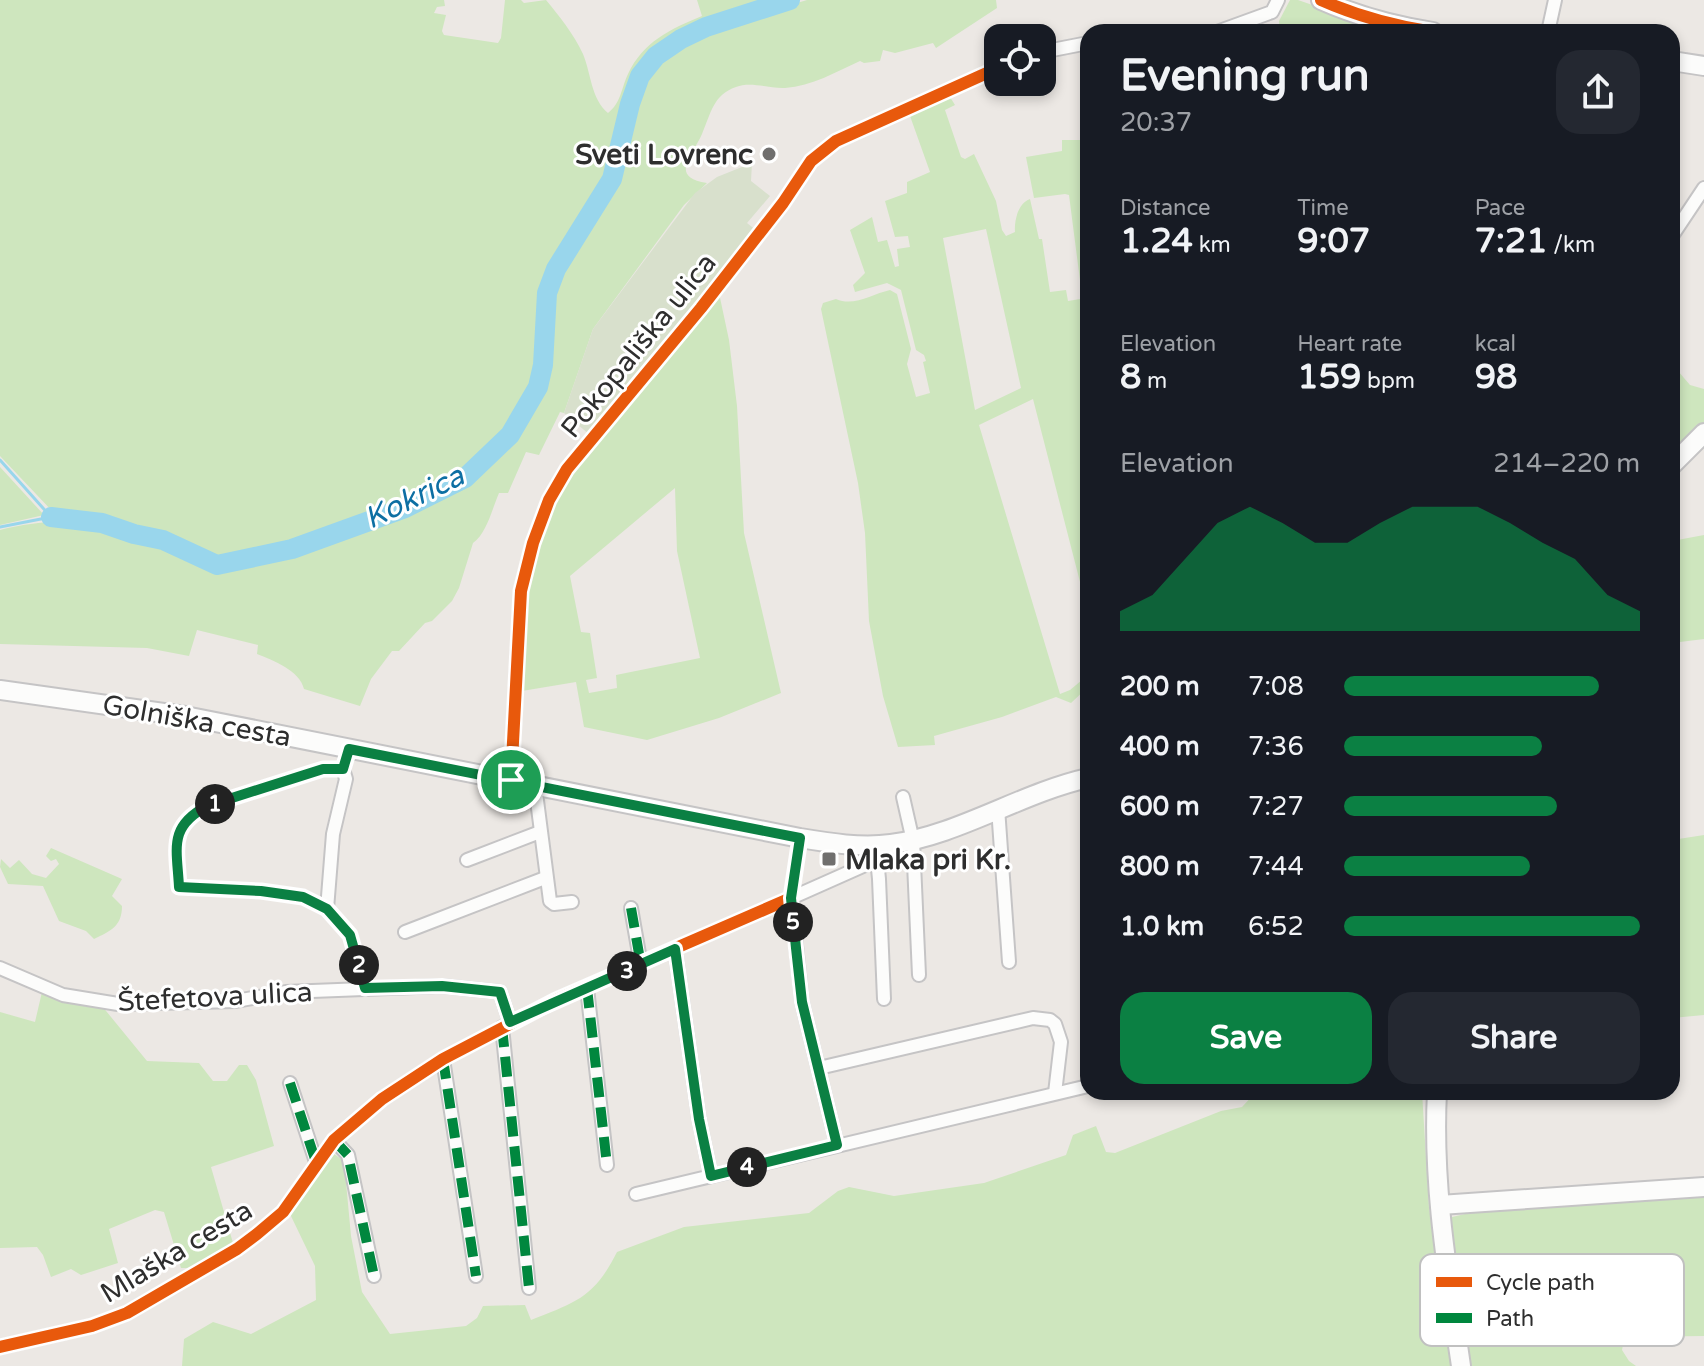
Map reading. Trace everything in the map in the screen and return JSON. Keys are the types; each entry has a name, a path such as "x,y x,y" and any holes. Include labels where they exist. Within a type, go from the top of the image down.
{"main road":[{"path":"1321,0 1387,24"},
{"path":"1680,62 1704,66"},
{"path":"1680,457 1704,433"},
{"name":"Golniška cesta","path":"0,690 185,716 800,838 859,845 913,841 1045,790 1080,780"},
{"path":"1437,1100 1436,1155 1446,1254"},
{"path":"1440,1205 1704,1187"},
{"path":"1458,1346 1461,1366"}],"street":[{"path":"1239,24 1272,12 1278,0"},
{"path":"1550,24 1555,0"},
{"path":"1056,49 1080,45"},
{"name":"Pokopališka ulica","path":"511,780 521,591 533,543 549,500 567,469 701,308 783,203 811,161 836,141 984,74"},
{"path":"1680,224 1704,188"},
{"path":"327,909 333,834 346,779 343,769 349,749"},
{"path":"343,769 323,769 207,806 192,814 181,825 177,845 179,887 303,897 327,909 350,935 365,988"},
{"path":"535,785 550,901 554,904 572,902"},
{"path":"903,797 913,841 919,975"},
{"path":"998,808 1009,962"},
{"path":"467,860 540,832"},
{"path":"800,838 791,898 802,1002 837,1145"},
{"path":"791,898 859,866 875,863 879,879 884,999"},
{"path":"405,932 545,878"},
{"name":"Mlaška cesta","path":"0,1347 92,1326 127,1313 237,1249 283,1212 334,1140 382,1099 443,1059 506,1025 791,898"},
{"path":"631,908 641,965"},
{"path":"675,949 699,1119 711,1176"},
{"name":"Štefetova ulica","path":"0,968 63,995 118,1004 236,1001 286,992 365,988 442,986 500,992 506,1025"},
{"path":"587,988 607,1165"},
{"path":"819,1068 1043,1018 1055,1024 1061,1042 1055,1093"},
{"path":"506,1025 529,1288"},
{"path":"443,1059 476,1276"},
{"path":"290,1083 316,1162"},
{"path":"636,1194 1080,1088"},
{"path":"334,1140 348,1155 374,1276"}],"green space":[{"path":"0,0 444,0 445,6 437,7 434,13 446,15 444,35 498,43 505,0 521,0 524,3 546,0 579,46 598,101 608,113 618,100 628,74 641,53 668,32 702,16 697,0 778,0 691,29 654,54 638,76 628,100 608,178 596,203 577,225 578,232 544,291 541,365 500,441 461,478 403,506 389,509 387,513 390,515 408,512 438,494 461,485 517,435 529,417 547,370 546,331 557,271 614,181 634,102 656,62 668,52 715,28 807,0 996,0 997,8 936,48 933,43 895,53 883,50 880,61 860,61 805,84 785,88 742,85 722,95 686,164 688,176 707,183 684,205 593,329 564,413 560,412 539,455 526,452 508,493 499,493 486,527 473,543 452,601 432,621 425,623 399,651 392,651 371,679 360,706 304,689 292,672 257,654 258,645 197,630 189,656 147,648 0,644 0,530 64,522 95,525 128,534 132,532 97,517 54,513 0,456"},
{"path":"1290,0 1298,0 1367,24 1279,24"},
{"path":"950,97 955,105 945,110 961,157 965,159 974,154 996,201 1002,230 1006,236 1015,232 1022,204 1030,199 1039,239 1042,239 1050,292 1066,290 1068,301 1080,299 1080,582 1033,399 979,425 1060,694 1080,682 1080,695 1071,703 1056,697 1002,717 934,736 935,745 898,747 883,696 869,621 865,533 858,483 821,309 823,303 836,299 856,301 890,290 897,294 911,349 907,364 916,397 930,393 923,362 926,361 924,355 916,350 901,290 887,283 855,292 853,285 865,273 850,230 872,217 878,242 887,240 895,267 899,266 897,249 910,247 908,236 895,237 885,201 907,193 907,182 930,172 910,116","holes":["986,229 1021,388 975,410 943,238"]},
{"path":"1062,140 1080,140 1080,280 1069,195 1034,198 1026,157 1062,151"},
{"path":"752,163 751,181 770,196 747,223 757,231 590,435 564,413 593,329 695,193 717,177"},
{"path":"719,293 729,340 737,406 744,533 781,693 719,718 647,740 584,727 576,682 522,691 521,636 541,538 565,481 589,448 662,368 667,356","holes":["675,488 677,551 700,658 616,675 617,688 589,693 586,680 597,678 590,633 581,632 570,576"]},
{"path":"1680,373 1690,385 1704,389 1704,425 1680,448"},
{"path":"0,467 44,515 0,525"},
{"path":"1704,535 1704,639 1680,642 1680,540"},
{"path":"1704,835 1704,1015 1680,1017 1680,839"},
{"path":"51,848 122,879 112,896 122,906 120,918 110,930 94,939 86,931 59,921 43,886 8,884 0,867 1,859 10,868 19,860 32,874 46,878 59,864 56,859 51,861 46,856"},
{"path":"42,992 87,1007 102,1006 147,1061 199,1063 213,1081 227,1081 239,1065 247,1065 256,1080 274,1146 211,1167 233,1243 215,1256 195,1266 181,1268 164,1212 155,1210 109,1229 118,1263 81,1275 71,1269 51,1277 37,1247 0,1248 0,1012 35,1022"},
{"path":"1249,1100 1422,1100 1429,1207 1436,1254 1420,1254 1420,1346 1449,1346 1452,1366 182,1366 184,1339 213,1322 251,1334 316,1300 315,1266 290,1214 321,1161 334,1154 344,1161 351,1236 362,1292 390,1334 466,1326 477,1318 483,1306 525,1305 531,1320 572,1303 592,1289 617,1252 684,1227 809,1213 838,1191 849,1187 894,1196 984,1183 1066,1155 1073,1135 1096,1126 1106,1152 1115,1153 1221,1111 1242,1107"},
{"path":"1704,1190 1704,1336 1684,1336 1684,1254 1452,1254 1448,1218 1486,1209"},
{"path":"1466,1346 1623,1346 1629,1361 1636,1366 1468,1366"}],"waterway":[{"name":"Kokrica","path":"51,517 102,523 163,540 217,565 292,549 405,508 465,478 510,435 538,387 543,365 547,293 556,269 612,179 640,76 656,56 681,39 706,27 790,0"},
{"path":"0,460 51,517 0,527"}],"marked path":[{"path":"631,908 641,965"},
{"path":"587,988 607,1165"},
{"path":"502,1027 529,1288"},
{"path":"443,1059 476,1276"},
{"path":"290,1083 316,1162"},
{"path":"334,1140 348,1155 374,1276"}],"cycle path":[{"path":"1321,0 1392,24"},
{"path":"511,780 521,591 533,543 549,500 567,469 701,308 783,203 811,161 836,141 984,74"},
{"path":"349,749 343,769 323,769 207,806 186,822 180,831 177,861 179,887 261,891 303,897 327,909 350,935 365,988"},
{"path":"0,1347 92,1326 127,1313 237,1249 257,1234 283,1212 334,1140 382,1099 443,1059 556,1000 791,898 800,838"}],"place":[{"name":"Sveti Lovrenc","path":"769,154"},
{"name":"Mlaka pri Kr.","path":"829,859"}],"route":[{"path":"349,749 511,780 800,838 791,898 802,1002 837,1145 711,1176 699,1119 675,949 510,1022 500,992 442,986 365,988 350,935 327,909 303,897 261,891 179,887 177,845 181,825 192,814 207,806 323,769 343,769 349,749"}]}
